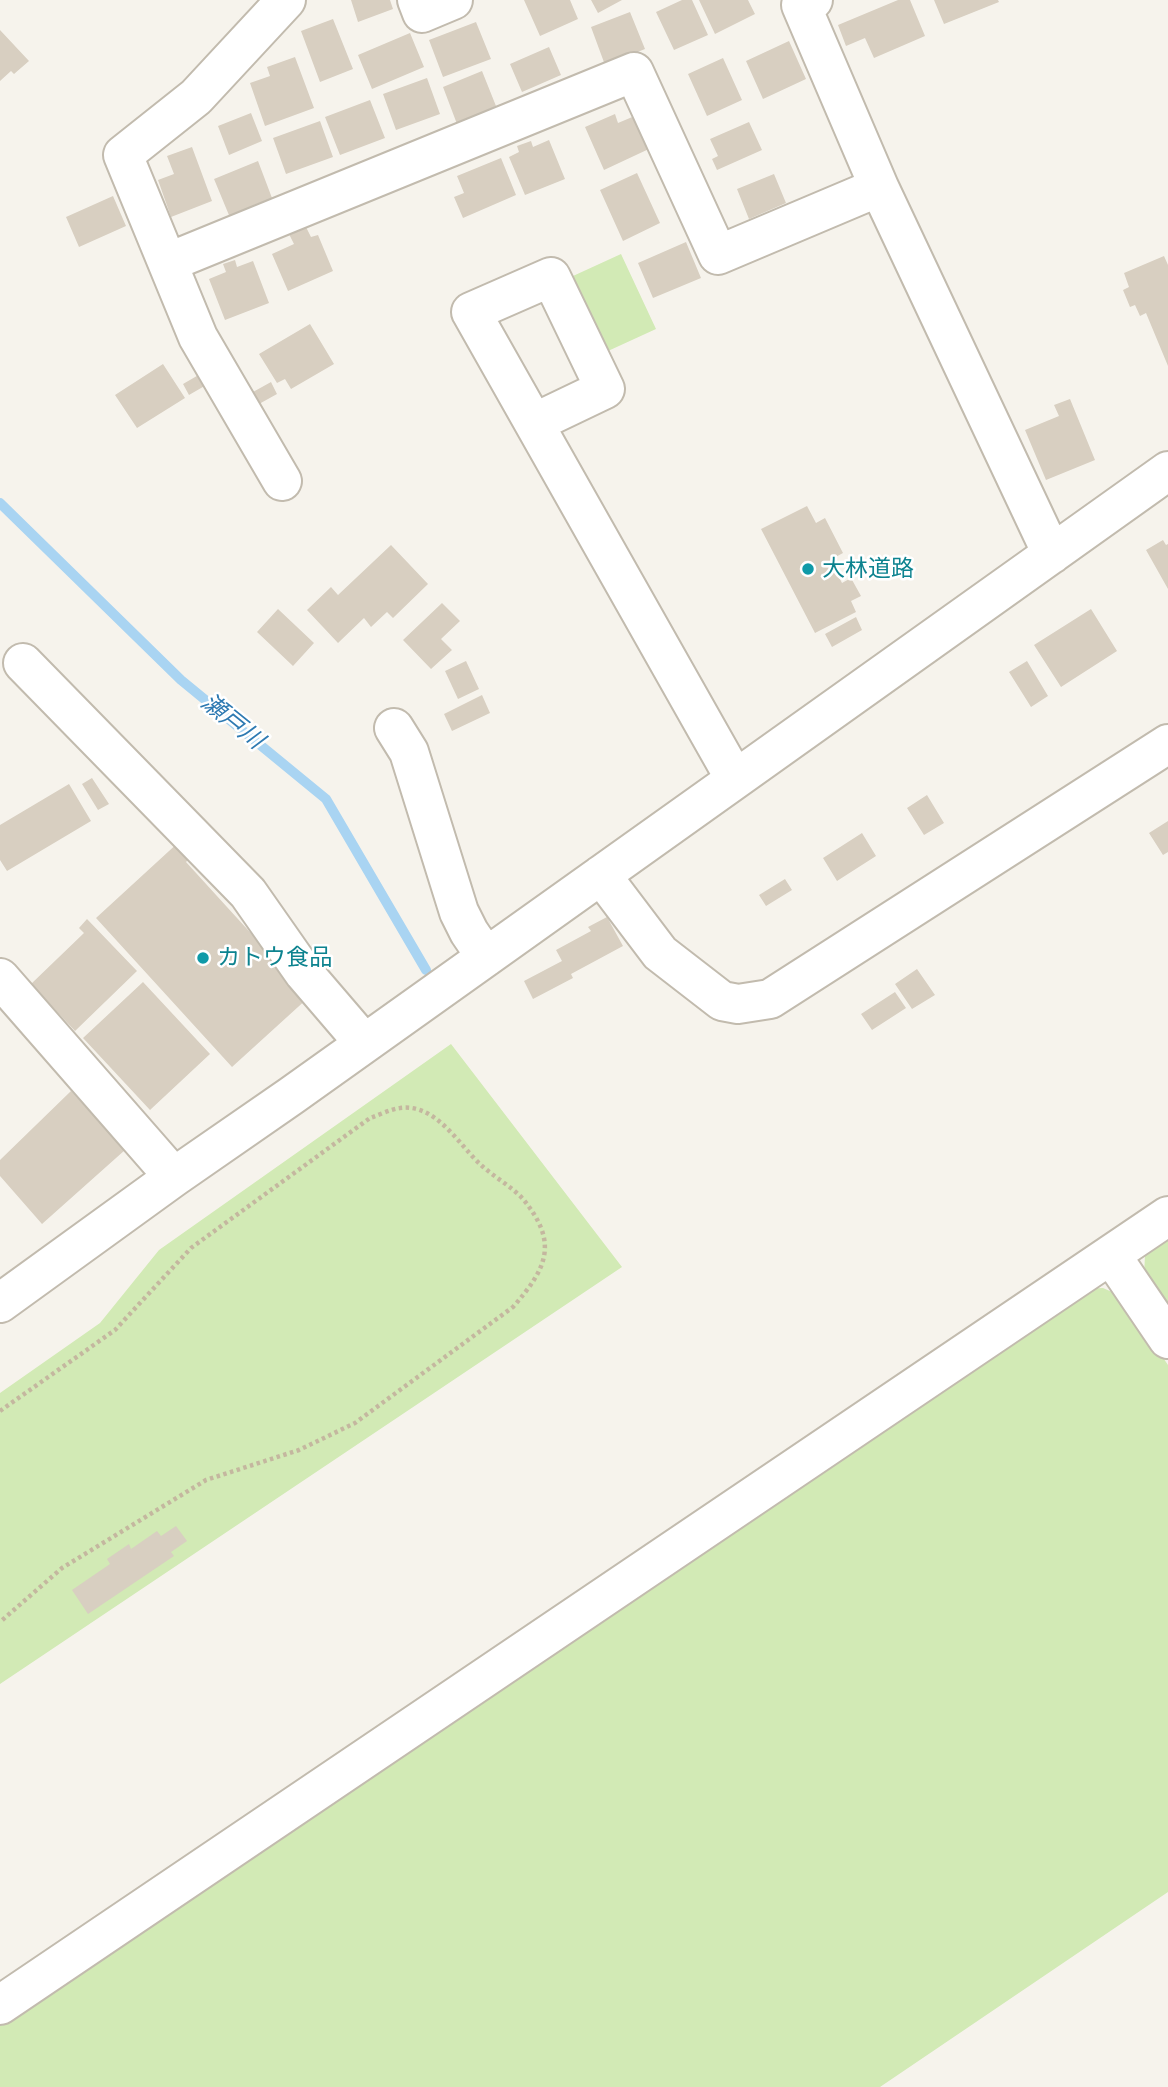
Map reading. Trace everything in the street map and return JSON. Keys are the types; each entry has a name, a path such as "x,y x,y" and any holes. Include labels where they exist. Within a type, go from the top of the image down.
{"street":[{"path":"282,481 198,337 123,155 196,97 286,0"},
{"path":"417,0 422,13 453,0"},
{"path":"813,0 801,5 879,187 1052,554"},
{"path":"169,262 634,72 718,255 879,187"},
{"path":"534,423 735,779"},
{"path":"0,1303 1168,471"},
{"path":"23,663 247,893 304,973 364,1043"},
{"path":"394,728 410,752 460,912 469,932 486,957"},
{"path":"601,875 660,953 722,1001 738,1004 770,999 1168,744"},
{"path":"0,978 174,1177"},
{"path":"0,2005 1168,1216"},
{"path":"1111,1255 1168,1339"}],"path":[{"path":"0,1411 115,1330 191,1248 370,1118 402,1107 425,1112 447,1128 480,1164 522,1198 543,1231 545,1261 532,1285 513,1307 355,1423 299,1450 206,1480 62,1569 0,1622"}],"green space":[{"path":"621,254 656,329 608,351 573,276"},
{"path":"451,1044 622,1267 0,1684 0,1393 100,1323 159,1250"},
{"path":"1168,1225 1168,1310 1144,1276 1145,1255"},
{"path":"1103,1288 1121,1296 1168,1365 1168,1892 880,2087 0,2087 0,2014 1080,1289"}],"building":[{"path":"351,0 390,0 393,9 358,22"},
{"path":"524,0 570,0 578,19 540,36"},
{"path":"591,0 622,0 598,13"},
{"path":"682,0 692,0 708,35 674,50 656,12"},
{"path":"699,0 748,0 755,14 715,34"},
{"path":"898,0 910,0 925,36 874,58 865,38 846,46 838,25"},
{"path":"934,0 998,0 999,2 944,24"},
{"path":"630,12 645,49 605,65 591,27"},
{"path":"333,19 353,69 320,82 301,31"},
{"path":"476,22 491,59 443,77 429,40"},
{"path":"0,30 29,61 14,74 11,71 0,81"},
{"path":"410,33 424,67 372,89 358,55"},
{"path":"789,41 806,79 763,99 746,61"},
{"path":"549,47 561,75 522,92 510,64"},
{"path":"295,57 314,108 265,126 250,83 270,76 267,67"},
{"path":"723,58 742,100 707,116 688,74"},
{"path":"482,71 496,106 481,113 485,121 457,124 443,87"},
{"path":"427,78 440,114 396,130 383,94"},
{"path":"370,100 385,138 340,155 325,117"},
{"path":"251,113 262,141 229,155 218,126"},
{"path":"615,114 618,123 637,115 651,148 604,170 585,127"},
{"path":"320,121 333,157 286,174 273,138"},
{"path":"749,122 762,150 717,170 712,159 718,156 710,139"},
{"path":"549,140 565,179 525,195 509,157 519,152 517,146 531,141 533,147"},
{"path":"192,147 212,201 171,217 158,180 174,174 167,156"},
{"path":"501,158 516,195 463,218 454,197 464,193 457,176"},
{"path":"258,161 272,198 254,205 255,210 231,220 214,179"},
{"path":"637,173 660,223 623,241 600,190"},
{"path":"774,174 786,203 749,219 737,189"},
{"path":"113,196 126,226 79,247 66,217"},
{"path":"306,227 311,237 318,235 333,271 288,291 272,254 294,244 289,234"},
{"path":"686,242 701,278 653,298 638,263"},
{"path":"1164,256 1168,265 1168,366 1146,313 1140,316 1135,305 1130,307 1123,290 1129,287 1124,273"},
{"path":"235,260 237,267 253,261 269,303 225,320 209,279 226,272 223,264"},
{"path":"310,324 334,364 291,389 285,379 277,383 259,354"},
{"path":"163,364 185,398 137,428 115,395"},
{"path":"202,373 208,384 189,395 183,384"},
{"path":"271,382 277,394 259,404 253,392"},
{"path":"1070,399 1095,460 1046,480 1025,430 1059,416 1054,405"},
{"name":"大林道路","path":"807,506 816,523 825,518 843,553 830,560 842,583 851,578 861,596 851,601 856,612 815,633 761,529"},
{"path":"1163,540 1168,544 1168,589 1146,550"},
{"path":"391,545 428,584 393,618 387,612 371,627 364,618 338,643 307,610 331,587 338,595"},
{"path":"442,603 460,621 441,639 452,650 431,669 403,640"},
{"path":"278,609 314,643 293,666 257,632"},
{"path":"1091,609 1117,651 1061,687 1034,645"},
{"path":"856,617 862,630 832,647 825,634"},
{"path":"466,661 479,689 458,699 445,671"},
{"path":"1027,661 1048,696 1031,707 1009,672"},
{"path":"482,695 490,713 452,731 444,714"},
{"path":"92,778 109,804 98,810 82,784"},
{"path":"69,784 91,821 7,871 0,860 0,825"},
{"path":"927,795 944,823 924,835 907,808"},
{"path":"1168,821 1168,852 1163,855 1149,833"},
{"path":"862,833 876,856 837,881 823,858"},
{"name":"カトウ食品","path":"181,840 194,854 186,862 309,997 232,1067 96,918"},
{"path":"785,879 792,890 766,906 759,895"},
{"path":"607,917 623,946 571,974 573,978 533,999 524,981 562,961 556,950 591,931 588,927"},
{"path":"87,919 137,971 75,1031 31,984 84,933 79,928"},
{"path":"917,969 935,995 912,1009 895,984"},
{"path":"143,982 210,1054 150,1110 83,1038"},
{"path":"895,992 906,1008 872,1030 861,1014"},
{"path":"71,1091 125,1150 42,1224 0,1176 0,1160"},
{"path":"176,1526 187,1541 171,1552 174,1556 88,1614 72,1590 110,1564 107,1559 129,1544 131,1549 157,1531 161,1536"}],"waterway":[{"name":"瀬戸川","path":"0,503 181,680 326,799 426,970"}],"place":[{"name":"大林道路","path":"808,569"},
{"name":"カトウ食品","path":"203,958"}]}
